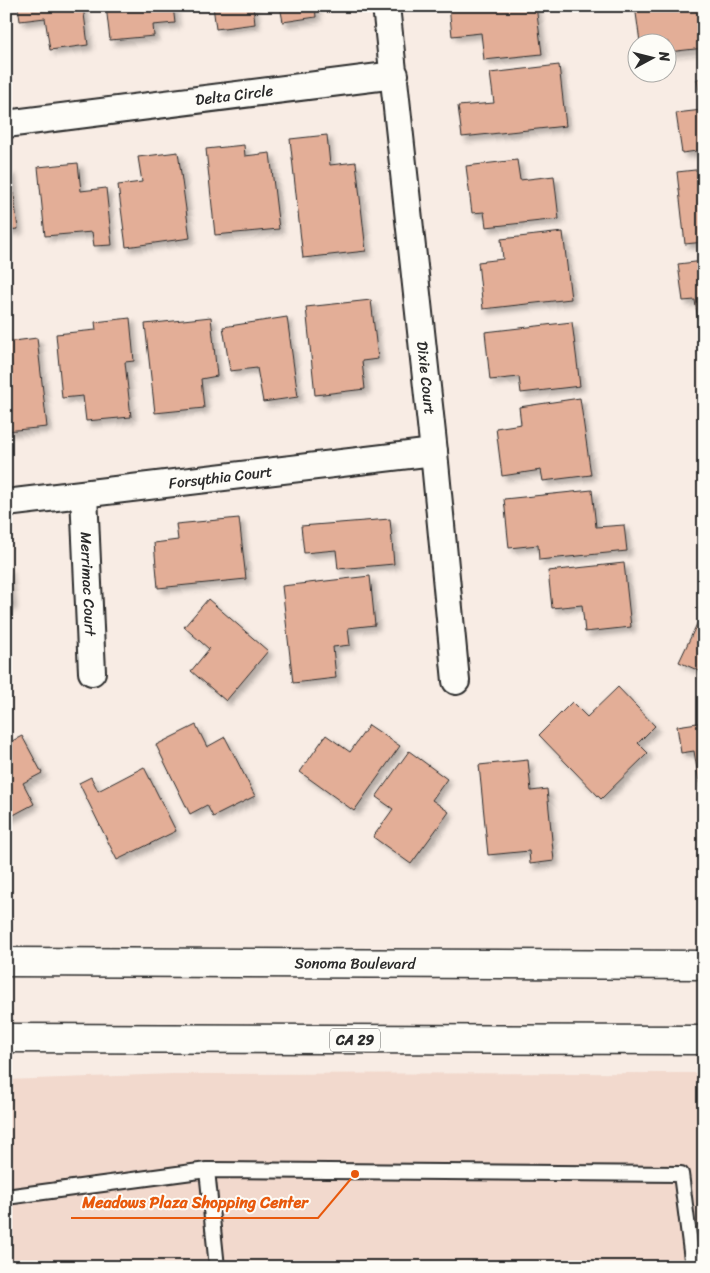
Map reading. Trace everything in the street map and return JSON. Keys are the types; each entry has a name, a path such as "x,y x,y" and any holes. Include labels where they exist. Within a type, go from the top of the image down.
{"highway":[{"name":"Sonoma Boulevard","path":"6,962 704,965"},
{"name":"CA 29","path":"6,1038 704,1040"}],"street":[{"path":"386,6 394,75"},
{"name":"Delta Circle","path":"6,124 394,75"},
{"name":"Dixie Court","path":"394,75 456,681"},
{"name":"Forsythia Court","path":"6,503 434,452"},
{"name":"Merrimac Court","path":"84,495 92,672"}],"lane":[{"path":"207,1170 217,1267"},
{"path":"6,1197 207,1170 681,1174 693,1267"}],"shaded area":[{"path":"704,1073 704,1267 6,1267 6,1080 173,1074"}],"building":[{"path":"18,6 83,6 88,45 50,50 45,18 20,21"},
{"path":"106,6 173,6 175,23 153,25 154,36 110,40"},
{"path":"213,6 253,6 255,24 216,29"},
{"path":"280,6 315,6 316,17 283,22"},
{"path":"449,6 536,6 542,54 484,60 481,33 452,36"},
{"path":"635,6 704,6 704,48 678,51 678,32 639,32"},
{"path":"559,65 566,126 462,137 458,106 494,103 490,73"},
{"path":"704,78 704,150 682,153 676,113 702,110 697,79"},
{"path":"327,135 330,165 356,162 366,251 303,258 290,139"},
{"path":"244,145 245,156 270,153 279,229 215,235 206,149"},
{"path":"178,152 190,238 126,247 118,185 142,182 138,157"},
{"path":"517,160 520,180 554,176 559,219 486,227 484,212 472,213 466,166"},
{"path":"78,163 81,191 106,188 112,245 94,246 92,232 45,236 38,167"},
{"path":"704,169 704,242 685,244 677,172"},
{"path":"11,171 18,229 6,230 6,172"},
{"path":"563,232 571,299 483,309 478,262 503,259 501,239"},
{"path":"704,261 704,335 700,335 695,300 683,301 678,264"},
{"path":"371,300 378,359 362,361 365,389 315,395 306,307"},
{"path":"211,317 217,376 201,379 204,408 155,413 145,324"},
{"path":"287,317 298,397 263,402 257,368 230,371 223,327"},
{"path":"130,318 134,361 125,362 131,417 86,421 83,396 62,398 56,334 96,330 95,322"},
{"path":"572,322 580,386 521,393 519,377 490,380 485,332"},
{"path":"37,338 47,427 6,431 6,342"},
{"path":"580,398 591,475 543,481 541,470 502,476 496,428 521,424 519,407"},
{"path":"592,490 596,527 624,525 627,551 539,560 538,545 509,548 504,499"},
{"path":"239,518 246,579 158,588 154,543 178,540 176,524"},
{"path":"390,519 394,564 338,569 336,550 304,553 301,526"},
{"path":"624,563 631,627 585,632 582,605 552,608 548,571"},
{"path":"8,567 12,605 6,606 6,568"},
{"path":"370,576 375,625 348,628 350,645 333,647 336,678 293,683 282,586"},
{"path":"208,599 268,651 226,701 191,671 209,649 184,627"},
{"path":"704,609 704,673 679,662"},
{"path":"618,687 655,726 638,743 648,753 601,799 539,735 572,702 587,717"},
{"path":"704,722 704,795 701,795 694,751 681,753 677,726"},
{"path":"196,725 207,747 225,737 255,796 213,817 207,805 190,814 156,745"},
{"path":"369,725 400,746 354,811 300,772 326,735 350,752"},
{"path":"22,736 42,773 23,783 34,804 6,819 6,744"},
{"path":"409,751 447,779 432,800 449,812 411,864 373,837 393,809 376,797"},
{"path":"528,760 531,791 547,789 554,861 530,864 529,851 488,855 479,765"},
{"path":"144,767 176,831 117,860 79,783 91,777 98,791"}],"place":[{"name":"Meadows Plaza Shopping Center","path":"355,1174"}]}
